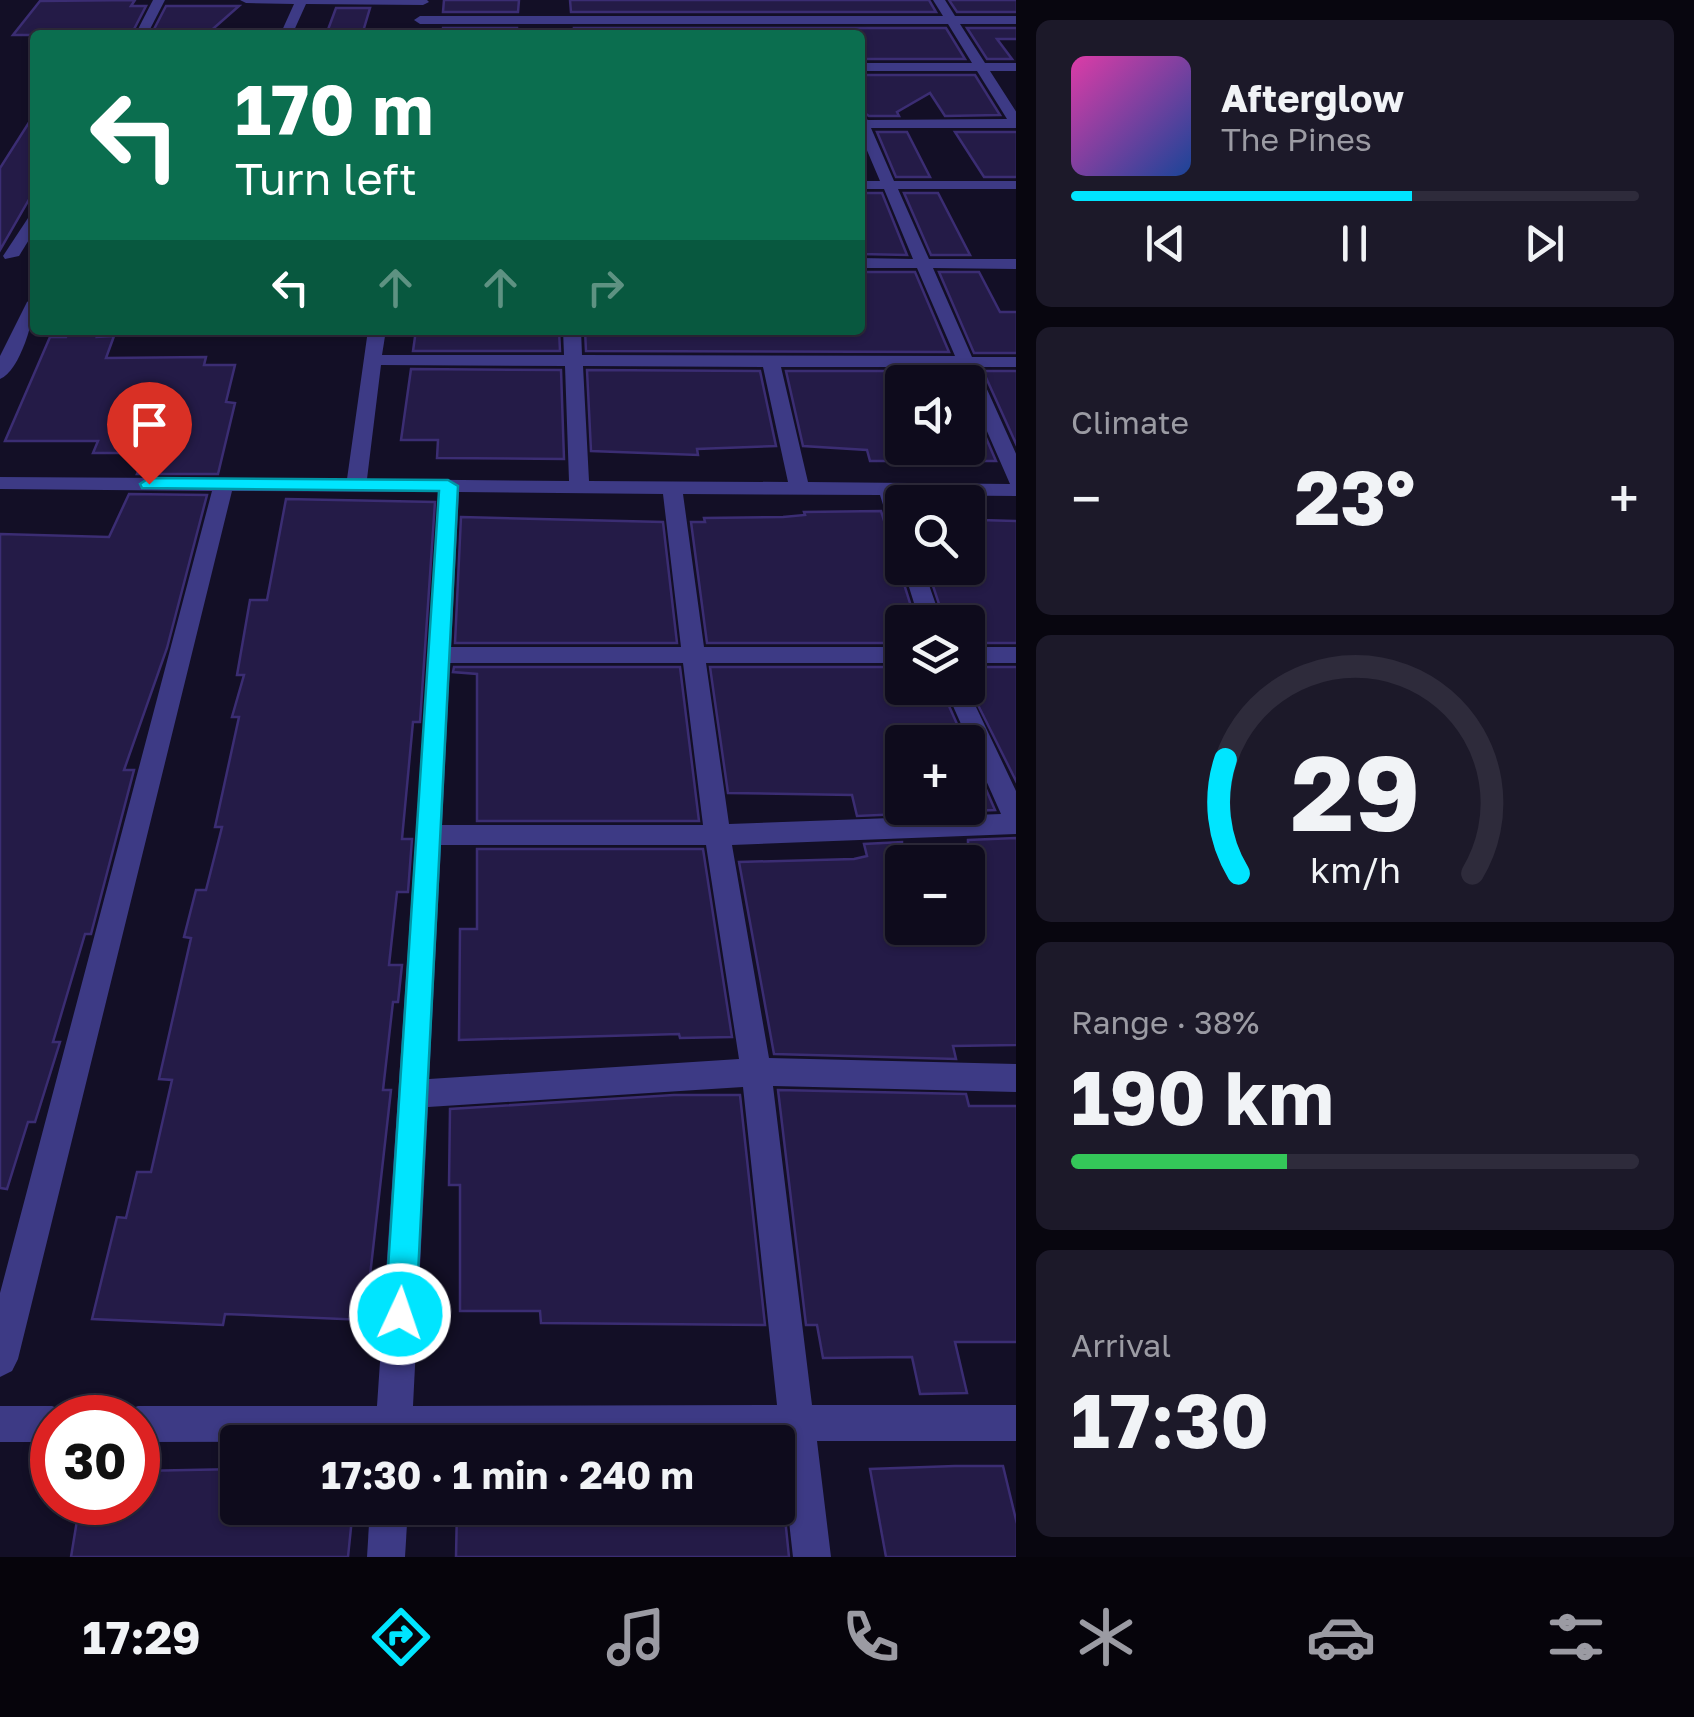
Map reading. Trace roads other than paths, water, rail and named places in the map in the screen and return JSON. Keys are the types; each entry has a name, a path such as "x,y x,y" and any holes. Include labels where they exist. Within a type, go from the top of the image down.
{"street":[{"path":"144,30 159,0"},
{"path":"246,0 423,1 419,30"},
{"path":"288,30 302,0"},
{"path":"556,0 558,30"},
{"path":"939,0 1016,123"},
{"path":"684,15 688,30"},
{"path":"420,20 684,15 1016,20"},
{"path":"815,15 822,30"},
{"path":"865,67 1016,67"},
{"path":"865,122 1016,123"},
{"path":"865,131 1016,480"},
{"path":"865,185 1016,185"},
{"path":"6,256 30,225"},
{"path":"865,263 1016,264"},
{"path":"0,374 30,312"},
{"path":"356,485 376,335"},
{"path":"572,335 579,487"},
{"path":"373,360 1016,362"},
{"path":"771,362 799,488"},
{"path":"0,483 885,489"},
{"path":"0,1359 223,484"},
{"path":"394,1425 448,486"},
{"path":"672,488 717,834 756,1072 795,1425"},
{"path":"985,490 1016,490"},
{"path":"439,655 885,655"},
{"path":"985,655 1016,655"},
{"path":"428,835 717,834 1016,823 964,705"},
{"path":"413,1094 756,1072 1016,1078"},
{"path":"812,1557 795,1426 1016,1423"},
{"path":"0,1424 30,1424"},
{"path":"160,1425 220,1427"},
{"path":"386,1557 388,1525"}]}
